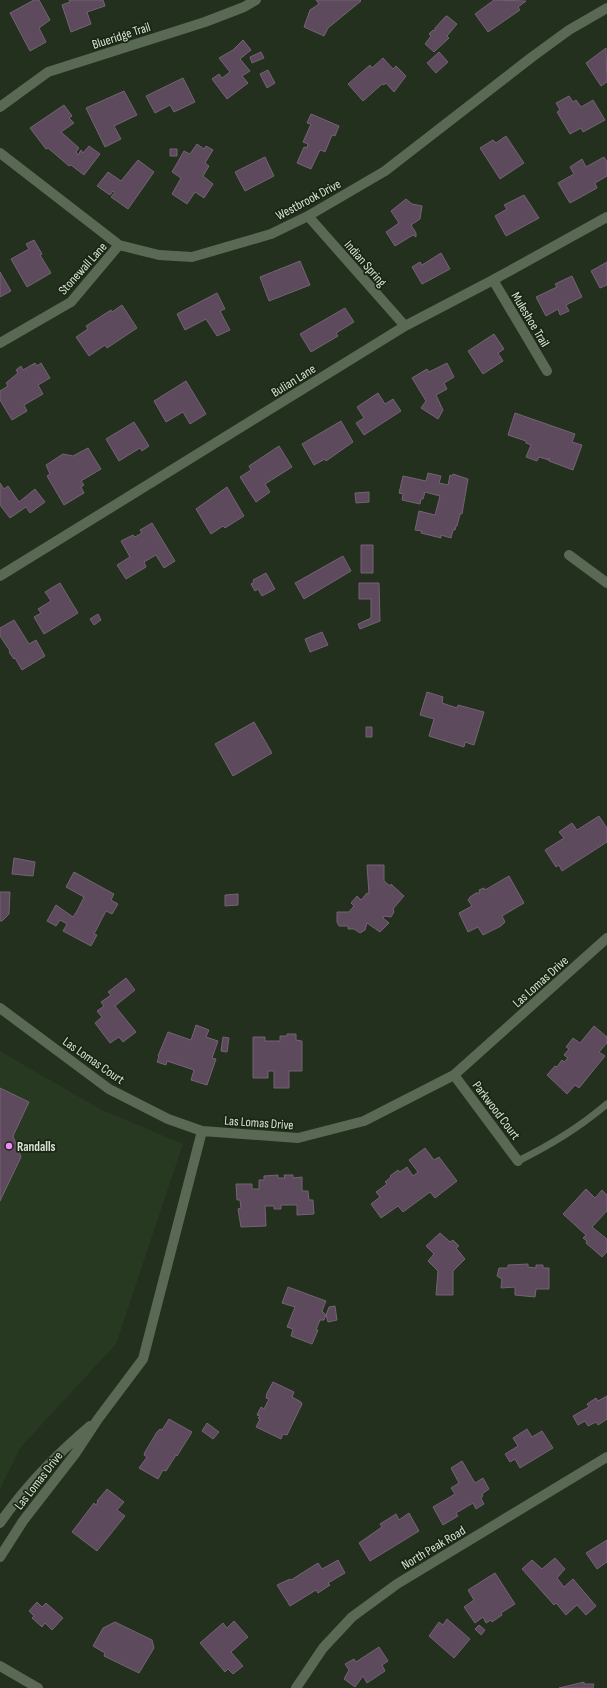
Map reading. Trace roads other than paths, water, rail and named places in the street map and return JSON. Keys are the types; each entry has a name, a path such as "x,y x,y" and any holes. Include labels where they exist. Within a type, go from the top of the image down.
{"street":[{"name":"Blueridge Trail","path":"0,107 48,72 205,22 244,7 256,0"},
{"name":"Westbrook Drive","path":"0,153 119,245 159,255 192,257 271,234 308,216 386,171 532,57 569,30 607,8"},
{"name":"Indian Spring","path":"308,216 405,326"},
{"name":"Bulian Lane","path":"1,574 405,326 493,280 607,217"},
{"name":"Stonewall Lane","path":"0,343 71,302 119,245"},
{"name":"Muleshoe Trail","path":"493,280 547,371"},
{"path":"569,555 607,583"},
{"name":"Las Lomas Drive","path":"0,1557 23,1521 75,1454 98,1419 143,1359 202,1131 298,1138 364,1121 454,1075 607,938"},
{"name":"Las Lomas Court","path":"0,1008 109,1089 168,1119 202,1131"},
{"name":"Parkwood Court","path":"454,1075 518,1161"},
{"name":"Las Lomas Drive","path":"0,1523 18,1499 66,1446 98,1419"},
{"name":"North Peak Road","path":"296,1688 323,1648 352,1618 397,1584 607,1457"},
{"path":"0,1666 38,1688"}],"lane":[{"path":"518,1161 549,1146 578,1127 607,1104"}],"place":[{"name":"Randalls","path":"9,1146"}]}
